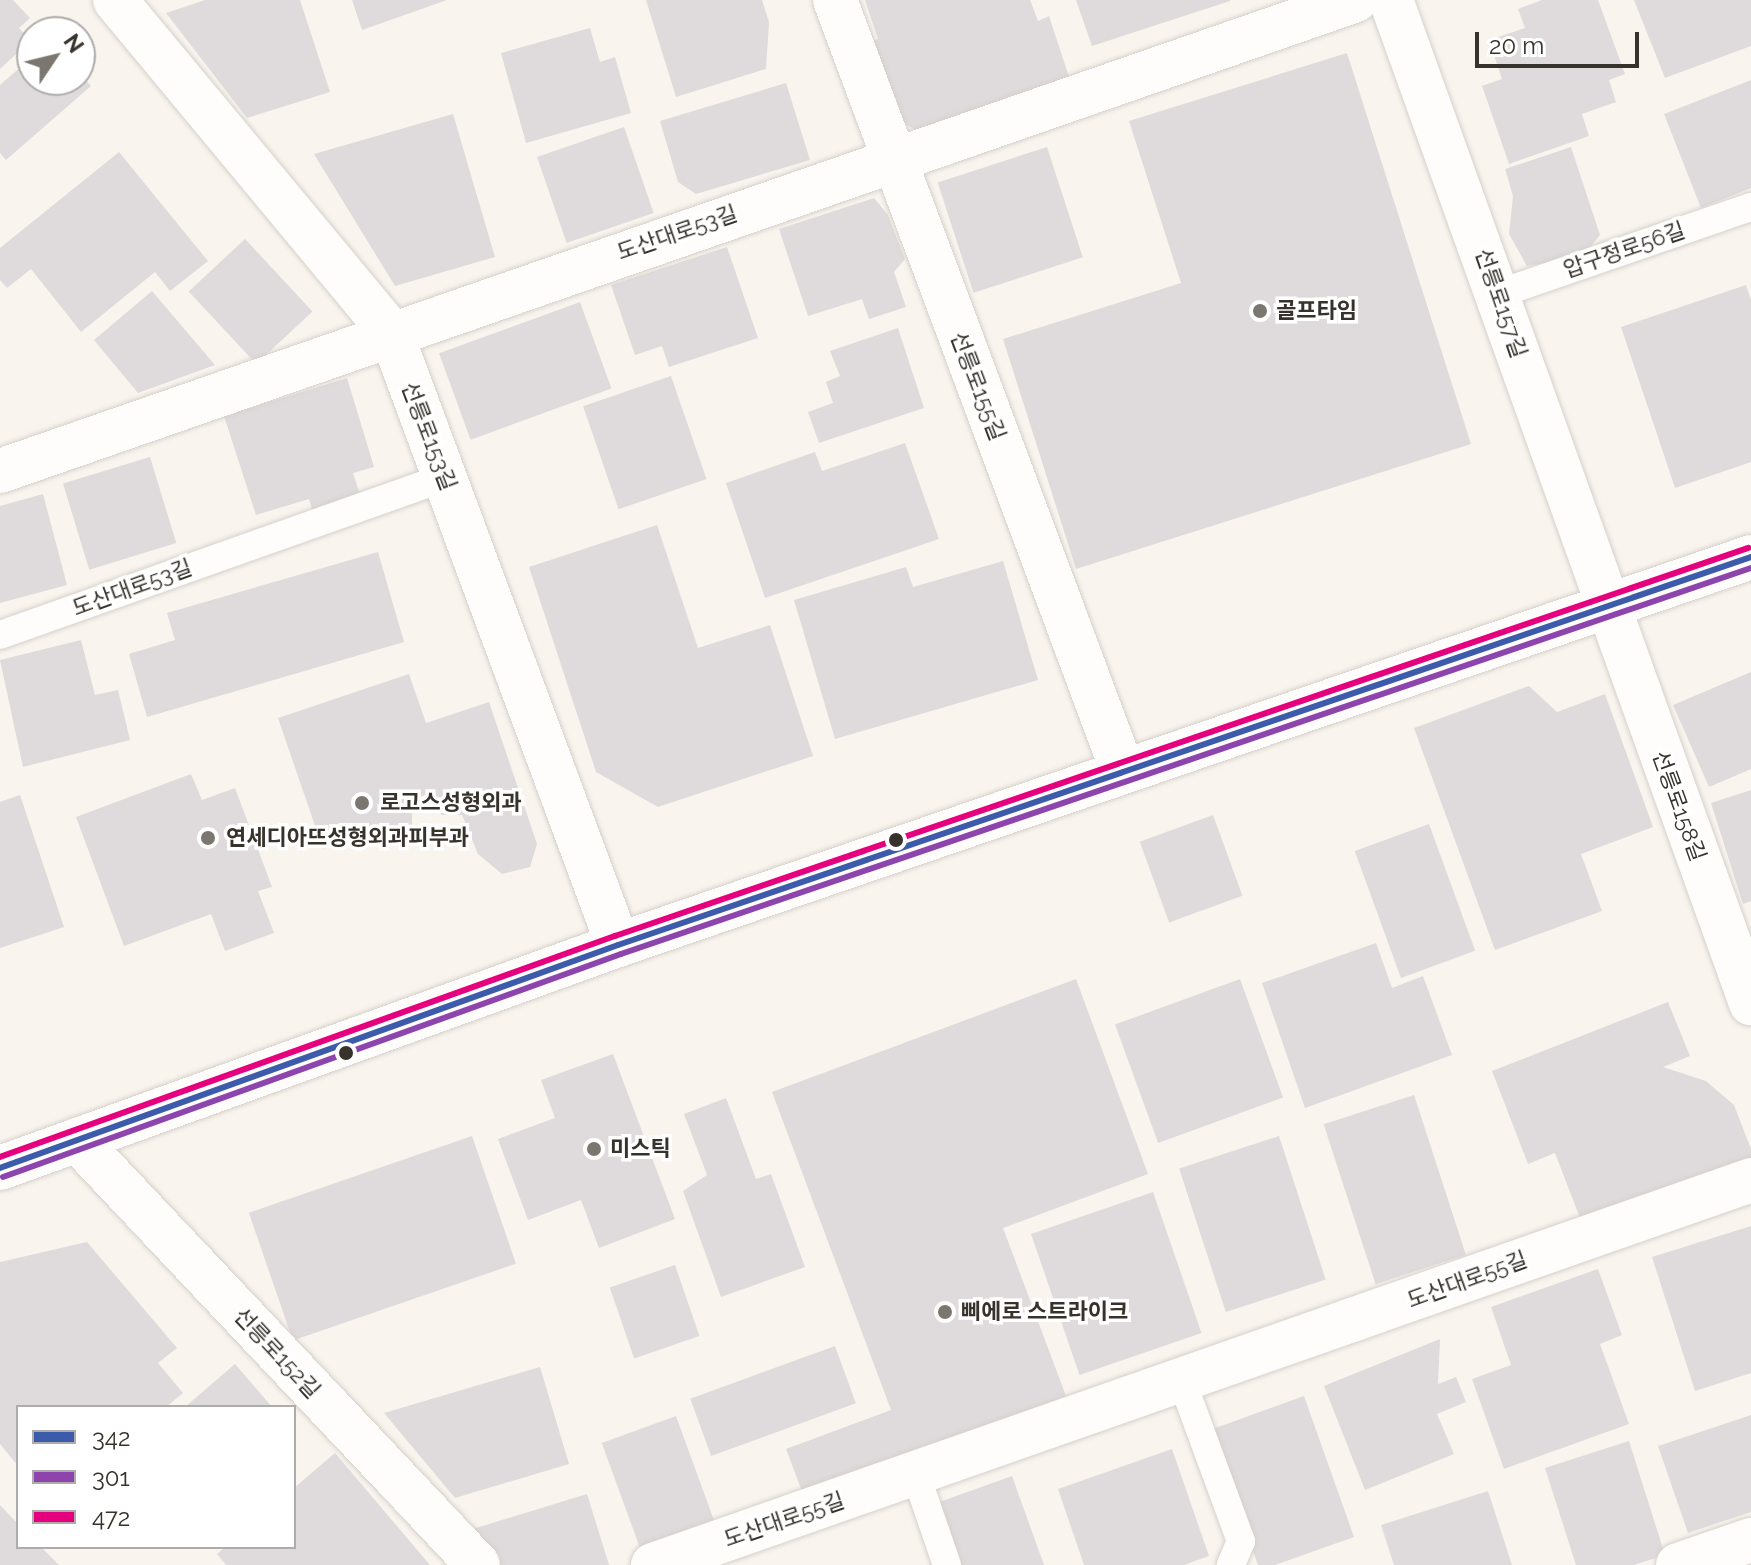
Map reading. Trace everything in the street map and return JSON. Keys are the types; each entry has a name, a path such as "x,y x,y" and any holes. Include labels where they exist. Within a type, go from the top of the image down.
{"street":[{"name":"선릉로153길","path":"115,0 391,333 618,945"},
{"name":"선릉로155길","path":"835,0 1123,772"},
{"name":"도산대로53길","path":"0,471 892,158 1356,0"},
{"name":"선릉로157길","path":"1391,0 1498,294 1606,608"},
{"path":"0,1168 618,945 1751,557"},
{"name":"선릉로158길","path":"1606,608 1751,1003"},
{"name":"선릉로152길","path":"77,1140 478,1565"},
{"name":"도산대로55길","path":"653,1565 1751,1180"},
{"path":"1678,1565 1751,1540"}],"lane":[{"name":"압구정로56길","path":"1498,294 1751,207"},
{"name":"도산대로53길","path":"0,635 445,477"},
{"path":"1182,1381 1241,1541 1231,1565"},
{"path":"916,1475 947,1565"}],"building":[{"path":"0,0 13,0 28,16 16,16 16,54 0,69"},
{"path":"205,0 300,0 330,92 247,118 166,13"},
{"path":"352,0 447,0 362,30"},
{"path":"646,0 762,0 769,22 766,69 676,97"},
{"path":"865,0 1030,0 1038,21 1049,16 1069,77 916,130 882,112 859,46 878,39"},
{"path":"1076,0 1230,0 1230,1 1092,46"},
{"path":"1542,0 1598,0 1625,74 1609,80 1616,102 1582,114 1589,136 1509,164 1482,86 1502,79 1489,40 1525,28 1518,9"},
{"path":"1634,0 1751,0 1751,46 1665,78"},
{"path":"590,28 600,62 615,57 631,113 526,143 501,53"},
{"name":"골프타임","path":"1347,53 1471,444 1076,569 1003,339 1181,283 1129,121"},
{"path":"16,71 16,96 80,96 6,160 0,153 0,85"},
{"path":"1751,80 1751,188 1701,208 1664,114"},
{"path":"786,83 810,160 696,194 678,182 660,121"},
{"path":"453,114 495,257 395,286 314,154"},
{"path":"624,127 654,213 567,243 537,157"},
{"path":"1047,147 1083,257 973,293 938,183"},
{"path":"1571,147 1600,235 1582,257 1527,266 1509,234 1513,196 1505,169"},
{"path":"119,152 208,261 170,291 155,272 81,332 31,269 7,288 0,280 0,248"},
{"path":"874,198 888,215 905,259 894,272 906,307 869,319 862,299 808,316 779,229"},
{"path":"245,239 313,311 256,364 189,292"},
{"path":"727,247 758,338 669,367 662,346 635,355 611,285"},
{"path":"1746,285 1751,300 1751,462 1675,488 1621,327"},
{"path":"152,291 215,365 138,393 94,340"},
{"path":"580,302 611,388 471,440 439,353"},
{"path":"898,328 924,408 819,443 808,412 833,403 826,382 840,376 830,351"},
{"path":"671,376 706,479 619,509 583,406"},
{"path":"347,378 374,467 353,473 363,504 315,519 309,499 256,515 224,416"},
{"path":"905,443 939,539 765,598 726,483 815,452 822,471"},
{"path":"150,457 176,543 89,570 63,484"},
{"path":"43,494 67,585 0,603 0,506"},
{"path":"657,525 698,648 770,625 813,756 658,807 596,772 529,567"},
{"path":"378,552 404,642 147,717 129,654 175,640 167,613"},
{"path":"1003,561 1038,680 835,739 794,600 906,567 913,587"},
{"path":"81,640 95,695 118,690 130,740 23,767 0,660"},
{"path":"1751,672 1751,769 1709,787 1673,705"},
{"path":"409,674 426,723 489,702 537,844 530,867 502,874 478,854 462,815 442,815 427,794 412,800 412,824 379,832 348,825 323,849 278,718"},
{"path":"1529,686 1557,712 1605,694 1653,827 1581,854 1602,911 1495,950 1414,728"},
{"path":"191,774 202,800 235,788 272,887 258,891 274,933 225,951 211,914 124,946 76,817"},
{"path":"1751,790 1751,901 1743,904 1711,803"},
{"path":"20,795 64,927 0,948 0,802"},
{"path":"1213,815 1242,896 1169,922 1140,842"},
{"path":"1429,824 1475,951 1401,978 1355,851"},
{"path":"1376,943 1392,988 1423,976 1452,1055 1305,1108 1262,983"},
{"name":"삐에로 스트라이크","path":"1076,979 1148,1174 1003,1228 1066,1396 803,1494 786,1449 891,1410 772,1092"},
{"path":"1240,979 1283,1097 1158,1143 1115,1024"},
{"path":"1668,1002 1690,1056 1663,1067 1706,1081 1734,1105 1751,1149 1751,1167 1585,1231 1555,1153 1528,1164 1492,1071"},
{"path":"613,1054 675,1219 599,1248 581,1200 528,1220 498,1139 555,1118 541,1080"},
{"path":"1414,1095 1466,1255 1376,1284 1324,1124"},
{"path":"726,1098 756,1179 771,1174 805,1267 721,1297 683,1191 707,1175 684,1114"},
{"path":"472,1136 516,1264 293,1340 249,1213"},
{"path":"1279,1136 1326,1280 1226,1312 1179,1168"},
{"path":"1153,1192 1202,1333 1080,1375 1031,1234"},
{"path":"1751,1226 1751,1373 1695,1391 1652,1257"},
{"path":"87,1242 177,1348 158,1363 183,1393 168,1405 16,1405 16,1464 0,1444 0,1262"},
{"path":"675,1265 699,1336 634,1358 610,1287"},
{"path":"1598,1269 1622,1335 1600,1344 1629,1424 1504,1469 1472,1379 1511,1365 1491,1307"},
{"path":"1440,1339 1438,1384 1456,1377 1466,1402 1437,1414 1454,1454 1365,1490 1324,1386"},
{"path":"835,1346 856,1403 711,1456 690,1399"},
{"path":"235,1364 270,1405 187,1405"},
{"path":"540,1367 569,1464 455,1498 384,1413"},
{"path":"1304,1396 1354,1537 1275,1565 1258,1565 1210,1430"},
{"path":"1751,1415 1751,1512 1688,1533 1658,1446"},
{"path":"676,1416 719,1535 645,1562 602,1443"},
{"path":"1629,1441 1665,1555 1634,1565 1576,1565 1545,1468"},
{"path":"1172,1449 1209,1556 1184,1565 1084,1565 1058,1489"},
{"path":"335,1453 430,1565 226,1565 217,1554 223,1549 296,1549 296,1486"},
{"path":"1012,1476 1044,1565 953,1565 931,1505"},
{"path":"1488,1491 1512,1565 1394,1565 1381,1525"},
{"path":"587,1494 609,1565 498,1565 466,1531"},
{"path":"0,1505 16,1522 16,1549 43,1549 59,1565 0,1565"}],"transit line":[{"name":"472","path":"0,1157 615,936 1748,548"},
{"name":"342","path":"0,1168 618,945 1751,557"},
{"name":"301","path":"3,1177 621,954 1751,568"}],"place":[{"name":"골프타임","path":"1260,311"},
{"name":"로고스성형외과","path":"362,803"},
{"name":"연세디아뜨성형외과피부과","path":"208,838"},
{"name":"미스틱","path":"594,1149"},
{"name":"삐에로 스트라이크","path":"945,1312"}]}
